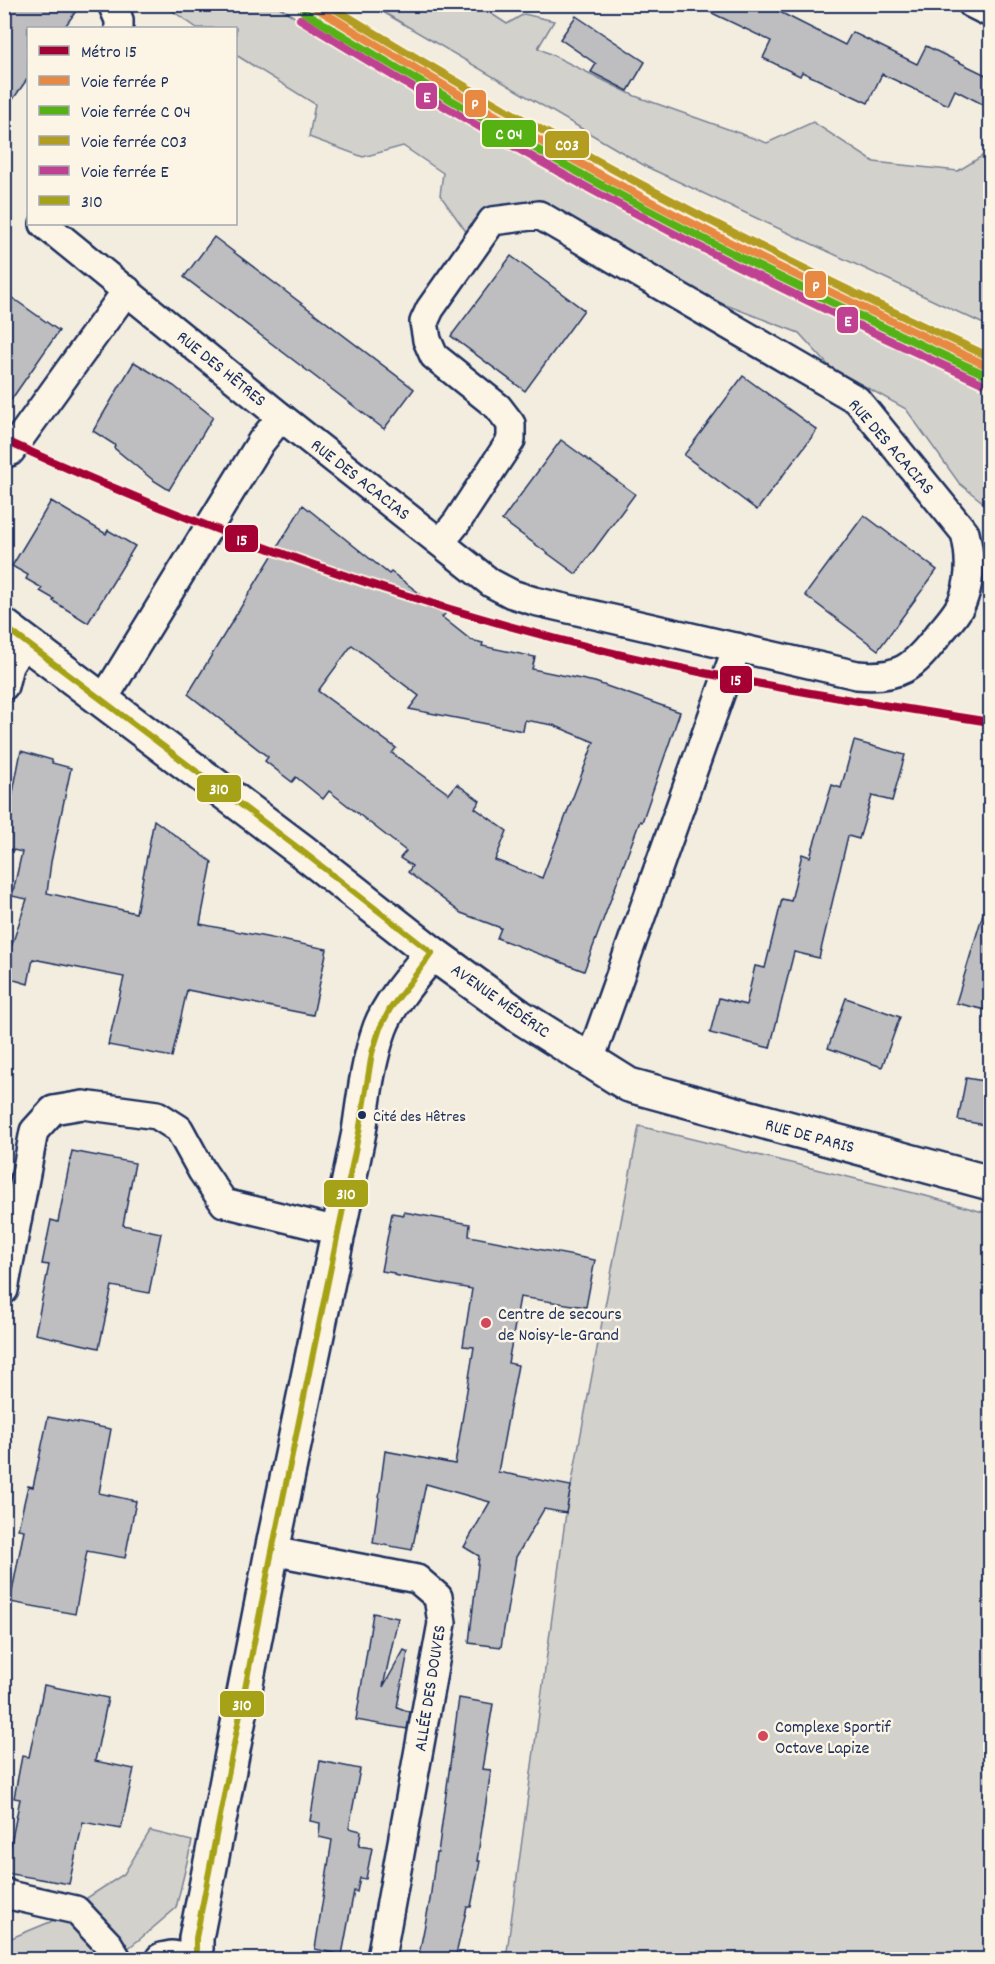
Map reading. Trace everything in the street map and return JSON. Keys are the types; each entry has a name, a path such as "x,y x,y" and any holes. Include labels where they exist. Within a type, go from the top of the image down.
{"main road":[{"name":"AVENUE MÉDÉRIC","path":"15,634 432,953 519,1016 629,1085"},
{"path":"196,1959 196,1938 272,1551 359,1132 369,1069 380,1026 402,991 432,953"},
{"name":"RUE DE PARIS","path":"629,1085 990,1183"},
{"path":"162,1959 182,1959"}],"street":[{"path":"112,4 119,20 119,27"},
{"path":"972,4 990,13"},
{"name":"RUE DES ACACIAS","path":"281,417 491,583 512,594 857,675 878,677 904,669 921,657 964,598 969,568 965,533 857,400 539,215 492,221 430,309 424,322 427,340 434,356 498,407 511,424 511,440 441,543"},
{"name":"RUE DES HÊTRES","path":"45,225 281,417 261,442 103,700"},
{"path":"4,450 10,452 126,290"},
{"path":"4,687 15,634"},
{"path":"590,1060 737,647"},
{"path":"4,1290 34,1131 53,1110 83,1105 157,1115 179,1129 202,1171 224,1203 338,1231"},
{"name":"ALLÉE DES DOUVES","path":"272,1551 417,1579 438,1597 442,1623 382,1952"},
{"path":"4,1892 76,1910 109,1945 118,1959"}],"shaded area":[{"path":"164,5 276,5 578,184 765,279 990,383 990,508 959,483 906,409 830,367 799,333 653,277 503,205 467,233 440,195 443,173 403,146 363,157 309,137 315,104 237,56 237,27 196,27"},
{"path":"371,5 478,5 507,24 524,14 554,21 538,48 635,96 767,143 813,122 874,162 958,171 990,151 990,327 647,167"},
{"name":"Complexe Sportif Octave Lapize","path":"639,1126 926,1196 990,1214 990,1959 506,1959 566,1513"},
{"path":"150,1831 192,1841 176,1908 114,1959 5,1959 4,1941 50,1922 124,1874"}],"building":[{"path":"4,4 81,4 65,27 27,27 27,79 4,112"},
{"path":"693,4 764,4 845,45 852,32 917,64 926,46 990,77 990,108 955,90 948,105 882,74 868,103 802,72 800,76 763,58 771,41"},
{"path":"576,16 645,62 628,91 591,72 596,64 560,39"},
{"path":"214,237 414,389 384,429 184,277"},
{"path":"511,256 584,310 525,391 451,336"},
{"path":"4,292 59,331 4,410"},
{"path":"134,362 174,386 213,417 169,490 114,448 115,445 93,431"},
{"path":"743,376 817,430 757,510 684,455"},
{"path":"561,440 635,494 576,574 502,520"},
{"path":"51,501 106,534 108,530 135,546 88,623 53,601 54,599 40,591 42,588 26,579 28,575 12,566"},
{"path":"303,505 389,574 391,572 446,613 442,617 471,640 483,643 482,646 535,657 532,669 595,682 680,712 642,822 640,821 584,971 497,938 501,928 461,913 408,872 412,866 400,858 406,851 329,791 323,799 296,777 292,782 265,761 268,757 188,694","holes":["352,645 419,696 409,709 523,731 525,720 553,725 594,742 542,878 495,860 507,831 475,808 480,801 457,784 449,794 392,753 396,748 318,691"]},
{"path":"864,515 937,570 878,650 805,595"},
{"path":"854,741 905,755 892,801 872,796 859,839 848,836 819,958 794,952 770,1048 710,1033 719,998 746,1005 755,966 765,968 782,899 791,901 802,854 810,857 832,785 841,788"},
{"path":"21,751 71,768 51,862 47,893 136,913 154,820 212,862 200,924 327,949 313,1015 187,990 172,1057 108,1045 124,977 33,959 28,984 4,977 4,969 27,899 12,896 22,852 4,848 4,812 9,813"},
{"path":"984,910 990,911 990,1011 956,1003"},
{"path":"846,998 900,1017 882,1067 828,1048"},
{"path":"966,1078 990,1082 990,1126 958,1120"},
{"path":"72,1151 135,1163 123,1225 161,1233 149,1293 112,1286 99,1348 35,1334 49,1265 42,1264 51,1220 58,1222"},
{"path":"404,1212 470,1224 469,1236 595,1260 586,1307 520,1297 508,1363 518,1365 498,1472 571,1486 566,1513 544,1509 516,1557 501,1647 469,1643 479,1556 464,1547 490,1502 426,1484 412,1550 373,1543 385,1451 455,1464 474,1347 463,1346 472,1289 381,1271 392,1213 404,1215"},
{"path":"48,1417 111,1429 99,1493 136,1501 125,1558 87,1551 75,1614 10,1602 24,1530 18,1529 28,1486 33,1487"},
{"path":"373,1613 398,1618 383,1687 404,1650 408,1652 397,1707 410,1712 407,1729 356,1720"},
{"path":"44,1685 108,1698 95,1761 134,1769 121,1829 83,1822 69,1884 5,1873 20,1799 14,1798 22,1756 29,1757"},
{"path":"459,1698 493,1704 482,1769 491,1770 477,1861 480,1861 471,1907 467,1907 455,1959 418,1959 430,1900 436,1853 438,1853"},
{"path":"320,1761 360,1769 349,1828 361,1831 359,1846 372,1848 366,1879 360,1878 357,1892 354,1891 342,1955 315,1949 332,1840 319,1837 320,1823 310,1821"}],"metro line":[{"name":"15","path":"4,440 77,473 226,533 301,561 454,610 609,652 703,673 990,722"}],"rail line":[{"name":"P","path":"310,4 475,104 644,198 816,285 990,367"},
{"name":"C03","path":"327,4 489,100 653,191 820,277 990,357"},
{"name":"E","path":"300,19 383,70 594,191 765,280 982,383"}],"transit line":[{"path":"304,12 470,111 639,205 811,293 986,375"},
{"name":"310","path":"4,626 302,851 432,953"},
{"name":"310","path":"196,1960 196,1938 272,1551 359,1132 372,1053 380,1028 390,1009 432,953"}],"place":[{"name":"Cité des Hêtres","path":"362,1115"},
{"name":"Centre de secours de Noisy-le-Grand","path":"486,1323"},
{"name":"Complexe Sportif Octave Lapize","path":"763,1736"}]}
